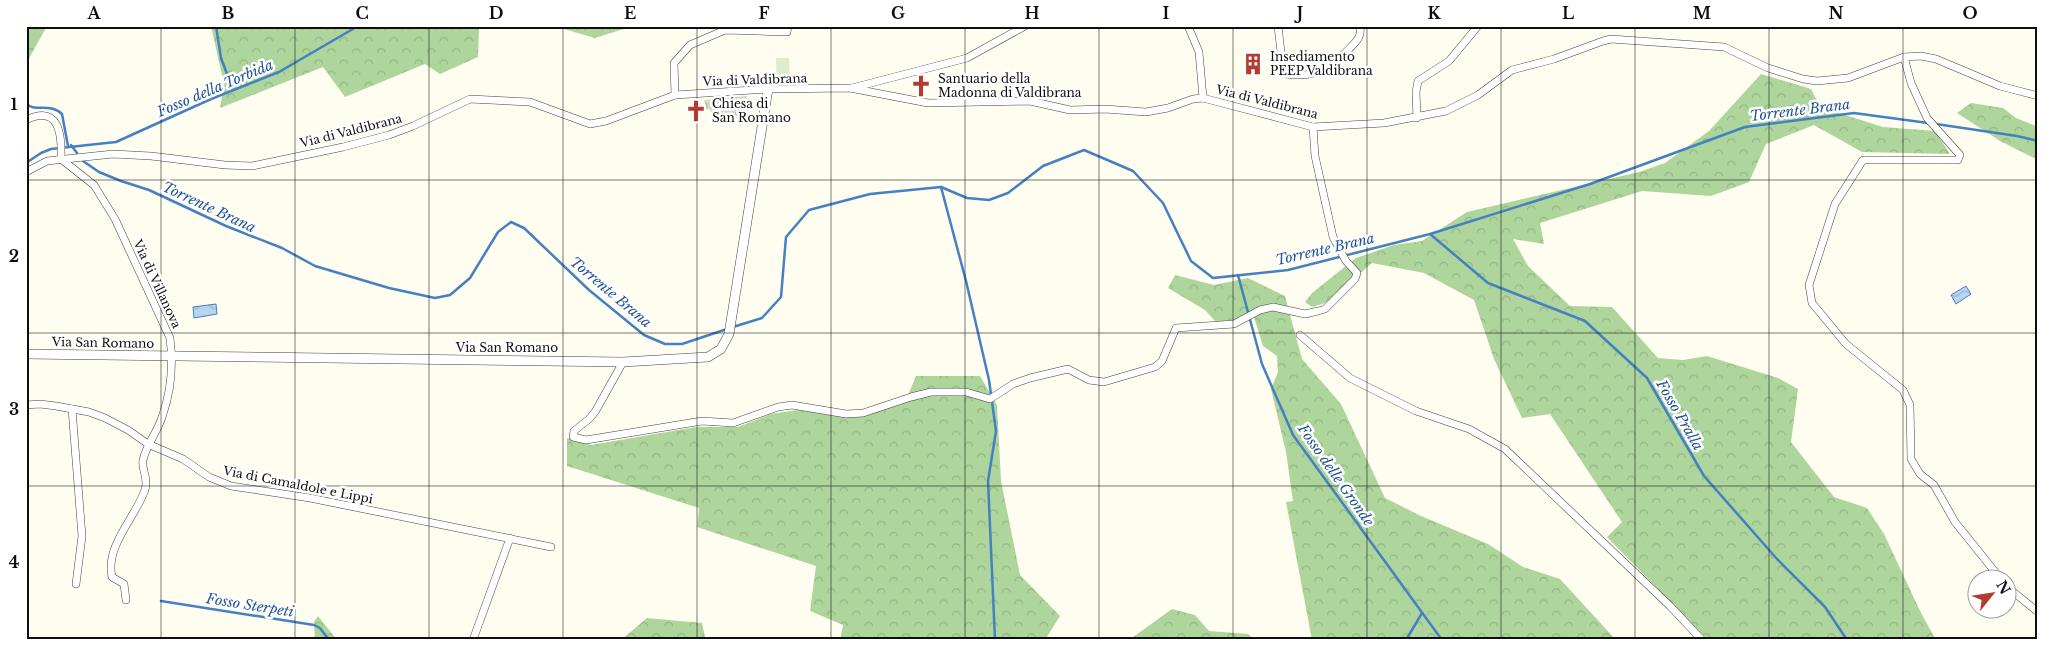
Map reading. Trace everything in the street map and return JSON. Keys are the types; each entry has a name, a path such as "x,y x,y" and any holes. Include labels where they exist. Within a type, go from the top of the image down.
{"street":[{"path":"675,95 674,63 690,45 725,30 787,32 788,26"},
{"name":"Via di Valdibrana","path":"850,88 967,58 1025,26"},
{"name":"Via di Valdibrana","path":"1188,26 1199,52 1204,98"},
{"path":"1278,26 1283,70 1287,74 1300,75 1325,70 1335,64 1358,39 1361,33 1360,26"},
{"path":"1417,118 1416,92 1418,81 1449,61 1478,26"},
{"name":"Via di Valdibrana","path":"26,172 47,161 125,154 247,166 343,147 388,135 413,126 470,99 530,102 590,124 606,121 675,95 768,89 850,88 928,103 1030,102 1070,110 1105,109 1146,112 1168,108 1193,99 1204,98 1313,126 1384,123 1417,118 1458,107 1512,70 1554,59 1611,39 1724,47 1768,68 1810,80 1848,78 1904,57 1921,56 1936,58 2000,86 2038,96"},
{"path":"1904,57 1911,83 1927,118 1960,155 1958,160 1863,160 1835,204 1809,285 1812,304 1846,344 1903,390 1910,405 1912,459 1920,474 1934,485 1955,522 1992,568"},
{"name":"Via San Romano","path":"26,354 623,362 708,357 721,349 729,334 768,89"},
{"path":"26,120 41,115 51,117 58,127 62,140 61,159"},
{"path":"623,362 595,412 574,430 573,437 586,440 702,422 734,423 778,407 792,405 846,414 863,413 931,392 966,392 990,399 1013,384 1068,369 1089,380 1104,382 1155,367 1162,361 1176,328 1234,324 1260,310 1273,307 1305,314 1325,309 1356,279 1357,273 1346,261 1334,237 1315,156 1313,126"},
{"name":"Via di Villanova","path":"61,159 94,186 115,219 170,338 172,356 163,415 148,444 143,464 147,478 145,489 133,517 116,545 112,558 112,577 124,584 126,600"},
{"path":"1300,335 1350,378 1416,410 1469,429 1505,449 1670,606 1702,640"},
{"name":"Via di Camaldole e Lippi","path":"26,405 40,404 89,412 128,430 148,444 183,458 209,477 231,486 310,498 551,547"},
{"path":"72,409 82,536 76,584"},
{"path":"473,640 510,538"},
{"path":"2016,594 2038,612"}],"green space":[{"path":"26,26 47,26 26,64"},
{"path":"211,26 483,26 479,28 478,57 440,74 425,64 345,97 323,67 220,108 224,84"},
{"path":"560,26 630,27 595,38 564,29"},
{"path":"776,58 789,58 790,82 777,82"},
{"path":"1761,74 1811,89 1820,107 1883,127 1935,131 1950,154 1862,152 1814,125 1766,144 1749,182 1711,196 1642,191 1540,223 1544,244 1513,239 1528,266 1570,306 1612,307 1658,358 1683,360 1707,356 1778,378 1798,389 1791,442 1834,497 1867,508 1884,534 1921,613 1936,640 1708,640 1607,537 1622,522 1550,414 1522,418 1494,359 1474,300 1424,273 1372,263 1328,302 1312,307 1305,302 1312,293 1356,258 1394,245 1422,241 1467,212 1639,172 1665,163 1709,131"},
{"path":"747,96 748,115 712,117 710,109 707,110 704,100"},
{"path":"1971,103 2003,108 2016,118 2038,127 2038,160 2000,141 1957,113"},
{"path":"1175,275 1214,285 1248,278 1285,296 1302,359 1341,404 1385,498 1421,516 1488,544 1523,567 1560,579 1616,640 1312,640 1286,502 1293,501 1286,452 1271,389 1278,372 1277,356 1263,346 1254,317 1216,322 1205,310 1168,288"},
{"path":"916,376 980,376 997,405 1001,481 1020,575 1060,616 1045,640 840,640 843,625 810,611 816,566 697,527 699,508 567,466 567,438 591,445 696,427 738,427 771,414 797,410 861,416 899,404 909,393"},
{"path":"1172,609 1195,615 1209,631 1248,634 1255,640 1129,640"},
{"path":"318,616 337,640 315,640 314,622"},
{"path":"647,618 702,623 705,637 694,640 621,640"}],"water":[{"path":"1966,286 1971,294 1956,304 1951,295"},
{"path":"216,304 217,314 194,318 193,307"}],"waterway":[{"path":"216,26 221,58 233,90"},
{"name":"Fosso della Torbida","path":"26,163 51,149 116,142 211,99 279,72 358,26"},
{"path":"26,103 33,107 57,110 62,114 68,146"},
{"name":"Torrente Brana","path":"733,327 762,318 781,297 786,237 809,210 870,194 941,187 967,198 989,200 1008,193 1043,166 1084,150 1133,171 1163,203 1191,261 1213,278 1288,270 1430,234 1590,184 1745,127 1854,113 1928,123"},
{"name":"Torrente Brana","path":"1936,124 2038,141"},
{"name":"Torrente Brana","path":"71,145 77,153"},
{"name":"Torrente Brana","path":"83,161 99,172 149,190 226,226 282,248 315,266 389,288 435,298 450,295 470,278 498,232 511,222 524,228 589,290 644,335 665,344 682,344 727,329"},
{"path":"941,187 966,281 989,380 996,431 988,481 995,640"},
{"name":"Fosso Pralla","path":"1430,234 1488,283 1585,321 1647,378 1704,476 1777,559 1825,607 1847,640"},
{"name":"Fosso delle Gronde","path":"1238,275 1262,364 1293,435 1442,640"},
{"name":"Fosso Sterpeti","path":"161,601 314,625 320,628 329,640"},
{"path":"1406,640 1422,613"}],"place":[{"name":"Insediamento PEEP Valdibrana","path":"1253,64"},
{"name":"Santuario della Madonna di Valdibrana","path":"921,86"},
{"name":"Chiesa di San Romano","path":"696,111"}]}
